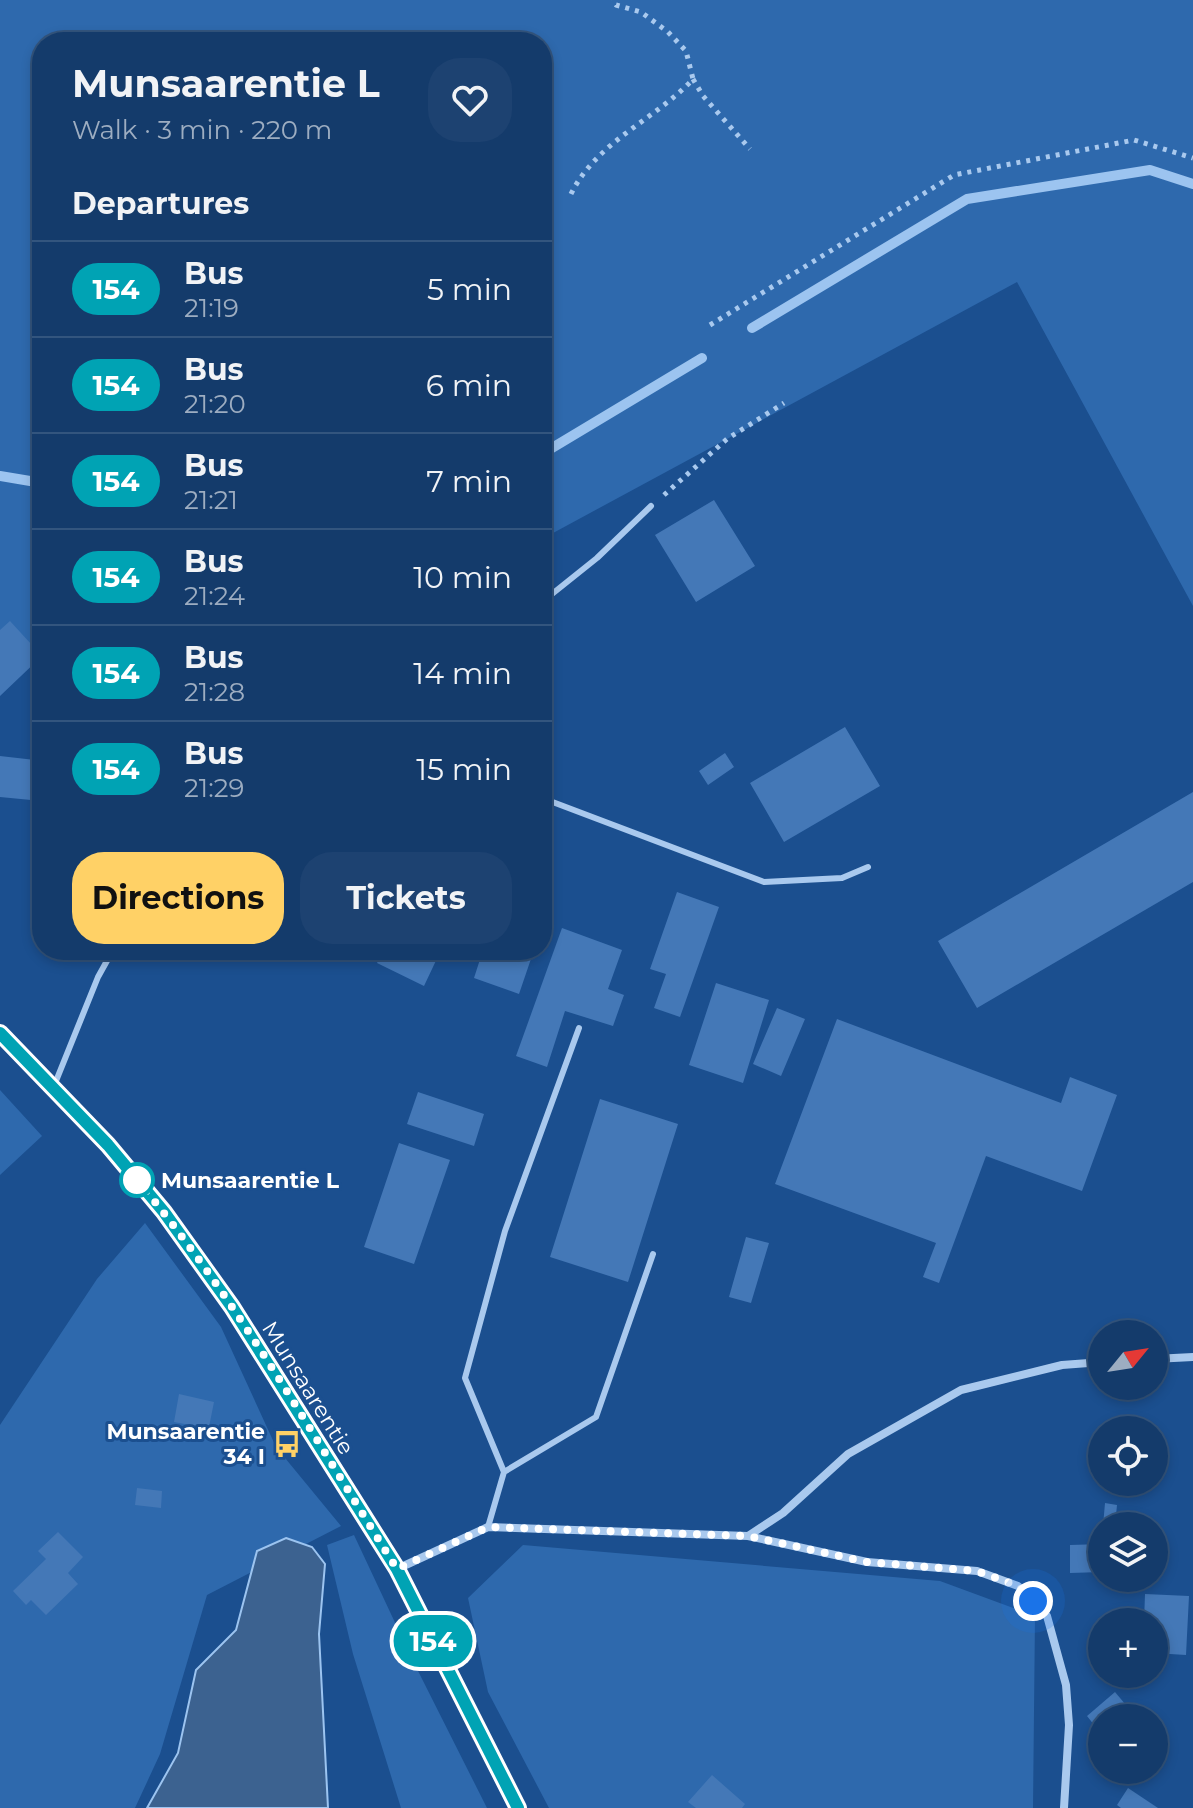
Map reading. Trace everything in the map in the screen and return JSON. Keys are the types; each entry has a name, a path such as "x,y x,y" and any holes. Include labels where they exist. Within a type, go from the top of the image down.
{"street":[{"name":"Munsaarentie","path":"0,1033 108,1145 164,1212 232,1307 397,1569 518,1808"},
{"path":"1168,1358 1193,1357"},
{"path":"748,1536 783,1513 848,1454 961,1390 1062,1365 1088,1363"},
{"path":"397,1569 488,1527 748,1536 867,1562 977,1571 1018,1586 1047,1616 1066,1685 1069,1725 1064,1808"}],"lane":[{"path":"552,594 597,558 651,506"},
{"path":"552,802 764,882 842,878 868,867"},
{"path":"54,1086 107,960"},
{"path":"488,1527 504,1472 465,1378 505,1231 579,1028"},
{"path":"504,1472 596,1417 653,1254"}],"path":[{"path":"612,0 616,5 641,12 668,32 686,51 693,79 703,96 750,149"},
{"path":"571,194 578,179 624,133 676,97 693,79"},
{"path":"710,325 954,175 1134,140 1193,158"},
{"path":"651,506 691,474 727,439 784,403"}],"shaded area":[{"path":"0,0 1193,0 1193,606 1017,282 552,534 552,32 32,32 32,660 0,658"},
{"path":"0,1090 42,1136 0,1175"},
{"path":"145,1223 221,1327 276,1447 341,1526 207,1595 160,1754 135,1808 0,1808 0,1425 97,1279"},
{"path":"354,1535 487,1808 401,1808 353,1654 327,1545"},
{"path":"286,1538 312,1547 325,1564 319,1634 328,1808 147,1808 178,1753 196,1670 236,1630 257,1551"},
{"path":"523,1545 940,1581 1035,1616 1033,1808 549,1808 488,1692 468,1598"}],"building":[{"path":"714,500 755,566 696,602 655,535"},
{"path":"10,621 32,645 32,666 0,696 0,630"},
{"path":"845,727 880,786 784,842 750,783"},
{"path":"725,753 734,767 708,785 699,771"},
{"path":"0,756 32,760 31,800 0,797"},
{"path":"1193,792 1193,882 977,1008 938,941"},
{"path":"677,892 719,907 680,1017 654,1008 666,974 650,969"},
{"path":"562,928 622,950 608,989 624,995 613,1026 565,1011 547,1067 516,1056"},
{"path":"379,960 436,960 424,986 377,963"},
{"path":"480,960 531,960 519,994 474,978"},
{"path":"716,983 769,1000 743,1083 689,1065"},
{"path":"777,1008 805,1019 781,1076 753,1064"},
{"path":"837,1019 1061,1103 1070,1077 1117,1095 1082,1191 986,1156 939,1283 923,1277 936,1243 775,1184"},
{"path":"418,1092 484,1114 474,1146 407,1124"},
{"path":"600,1099 678,1124 628,1282 550,1257"},
{"path":"399,1143 450,1160 414,1264 364,1247"},
{"path":"746,1237 769,1243 751,1303 729,1297"},
{"path":"179,1394 214,1402 207,1437 193,1434 195,1426 174,1422"},
{"path":"137,1488 162,1491 161,1508 135,1505"},
{"path":"1105,1503 1117,1505 1116,1512 1104,1512"},
{"path":"58,1532 83,1557 68,1573 78,1584 46,1615 31,1600 26,1605 13,1591 46,1559 38,1551"},
{"path":"1088,1544 1088,1572 1070,1573 1070,1545"},
{"path":"1145,1594 1189,1596 1186,1655 1168,1654 1168,1608 1144,1608"},
{"path":"1115,1692 1125,1704 1101,1704"},
{"path":"712,1775 745,1804 742,1808 696,1808 688,1802"},
{"path":"1128,1788 1158,1808 1121,1808 1117,1805"}],"waterway":[{"path":"752,328 967,199 1150,170 1193,184"},
{"path":"552,448 702,358"},
{"path":"0,476 32,481"}],"bus line":[{"name":"154","path":"0,1033 108,1145 164,1212 232,1307 397,1569 518,1808"}],"place":[{"name":"Munsaarentie L","path":"137,1180"},
{"name":"Munsaarentie 34 I","path":"287,1444"}],"route":[{"path":"137,1180 164,1212 232,1307 397,1569 488,1527 748,1536 867,1562 977,1571 1018,1586 1033,1601"}]}
